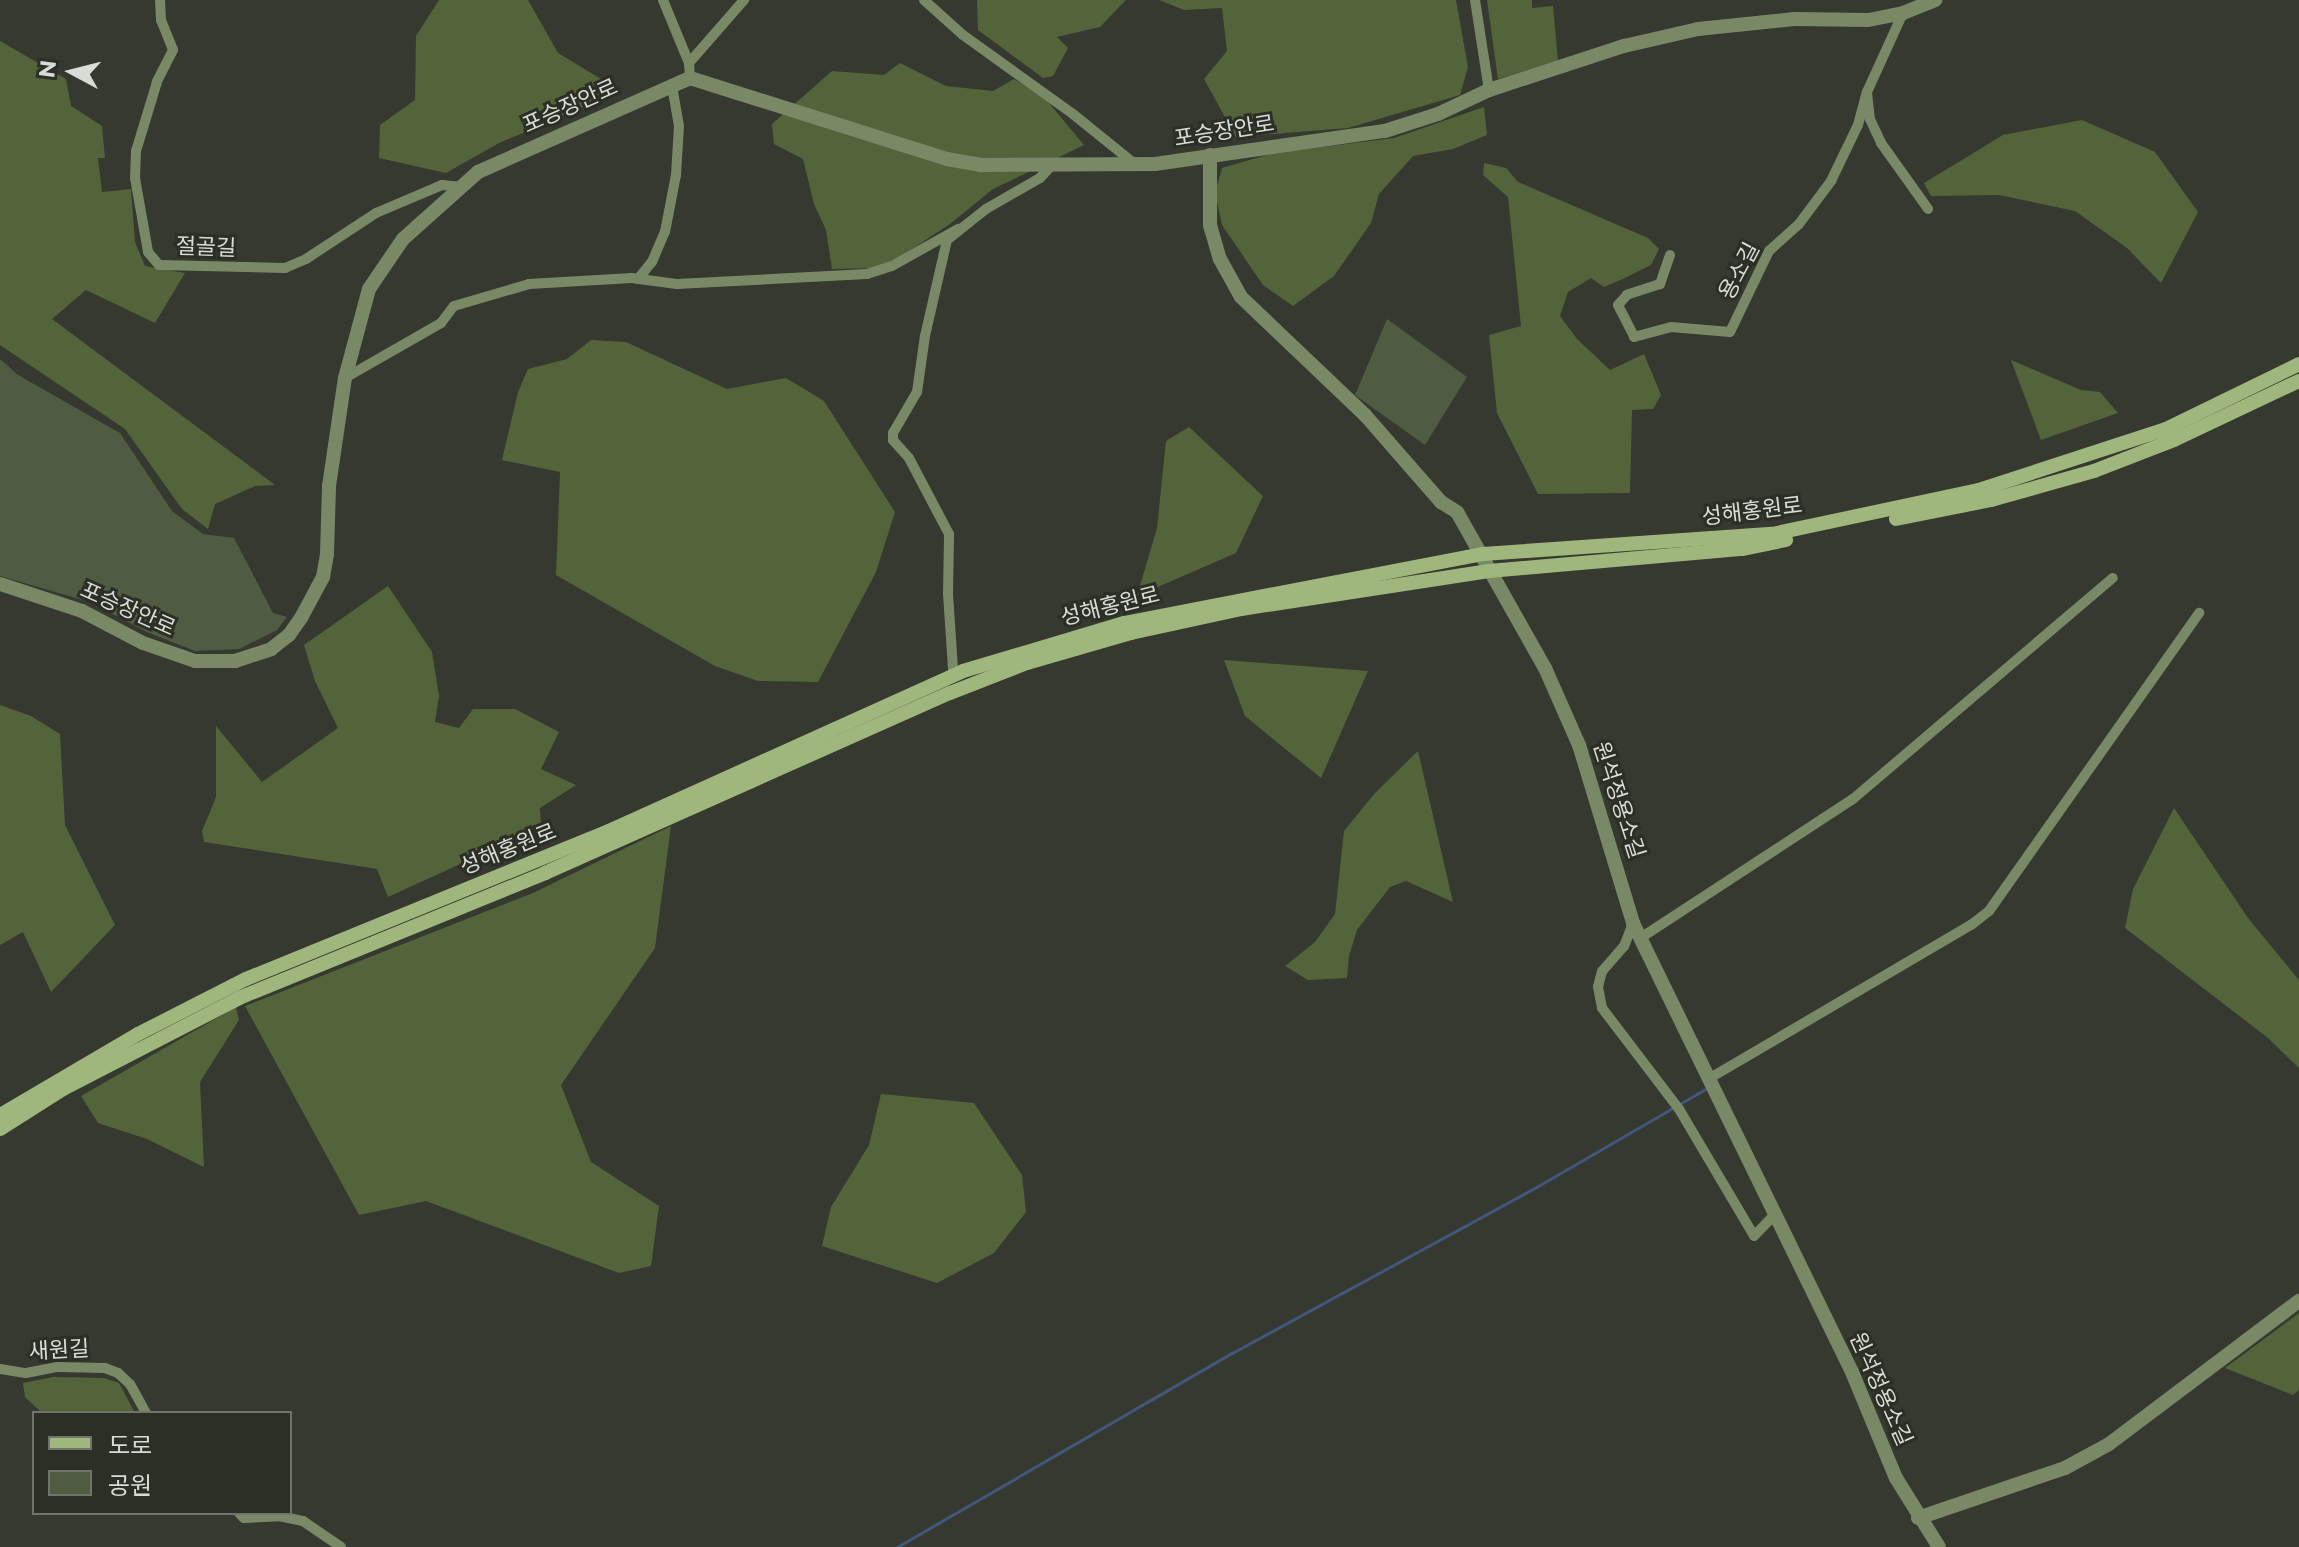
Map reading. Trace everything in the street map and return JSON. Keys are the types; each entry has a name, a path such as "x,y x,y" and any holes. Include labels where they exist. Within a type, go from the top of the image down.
{"main road":[{"name":"성해홍원로","path":"0,1115 138,1034 246,979 609,831 963,671 1124,623 1483,554 1772,534 1979,490 2166,429 2299,364"},
{"name":"성해홍원로","path":"0,1129 63,1089 239,998 545,873 950,693 1027,663 1131,633 1241,609 1489,571 1743,549 1991,500 2094,471 2174,440 2299,381"}],"street":[{"name":"절골길","path":"160,0 161,20 173,50 157,82 136,151 135,178 148,252 159,265 285,268 306,259 376,213 442,185 462,187"},
{"path":"663,0 690,71"},
{"path":"690,71 744,0"},
{"path":"924,0 963,35 1073,114 1136,165"},
{"path":"1475,0 1489,90"},
{"name":"포승장안로","path":"0,584 82,611 143,643 195,661 235,661 271,649 289,635 323,577 327,554 329,486 345,378 369,289 403,239 478,172 672,86 690,71 947,159 982,165 1136,165 1385,131 1438,114 1489,90 1624,46 1698,29 1794,19 1868,20 1903,13 1936,0"},
{"name":"용소길","path":"1670,255 1660,284 1627,295 1618,305 1634,337 1671,327 1730,332 1769,251 1799,224 1831,181 1858,125 1867,92 1903,13"},
{"path":"638,279 652,262 665,232 676,175 679,126 672,86"},
{"path":"1867,92 1870,119 1881,143 1928,209"},
{"name":"원석정용소길","path":"1210,155 1210,225 1220,259 1241,297 1365,415 1441,502 1457,512 1545,668 1579,745 1633,923 1852,1372 1896,1478 1918,1518 1939,1547"},
{"path":"345,378 396,345 441,323 454,306 529,284 638,279 677,284 867,274 892,266 958,229 1040,178 1052,165"},
{"path":"953,669 948,594 949,534 915,467 893,440 893,433 917,392 925,336 947,240 958,229"},
{"path":"1642,937 1853,799 2113,578"},
{"path":"1710,1078 1971,925 1989,911 2199,613"},
{"path":"1633,923 1624,946 1602,971 1598,987 1602,1008 1675,1104 1754,1236 1776,1213"},
{"path":"1918,1518 2065,1468 2109,1444 2299,1301"},
{"name":"새원길","path":"0,1369 26,1373 57,1367 105,1368 118,1373 130,1384 145,1411"},
{"path":"241,1515 244,1518 279,1516 303,1521 341,1547"}],"green space":[{"path":"439,0 528,0 558,53 621,91 499,143 446,173 379,158 380,125 415,100 416,36"},
{"path":"977,0 1126,0 1100,27 1057,37 1068,48 1053,76 1043,78 978,30"},
{"path":"1159,0 1456,0 1468,67 1460,95 1348,128 1236,137 1204,79 1227,51 1222,8 1184,10"},
{"path":"1487,0 1532,0 1532,8 1553,6 1558,61 1498,79"},
{"path":"0,41 66,79 71,106 102,126 105,158 98,158 102,192 131,189 135,242 145,266 185,273 155,323 86,290 52,319 275,485 255,486 215,504 208,529 182,509 125,429 0,345"},
{"path":"900,63 946,86 993,91 1014,79 1044,97 1084,145 993,189 950,224 883,268 832,269 826,230 814,204 803,159 774,144 772,124 832,71 884,75"},
{"path":"1484,107 1487,135 1453,149 1413,156 1379,194 1371,223 1334,276 1293,306 1263,285 1222,225 1215,193 1222,168 1274,153 1394,138"},
{"path":"2082,120 2155,152 2198,212 2161,283 2127,248 2075,211 1999,195 1931,196 1924,183 2003,135"},
{"path":"1484,163 1506,168 1518,182 1648,238 1659,249 1651,265 1623,279 1604,287 1591,278 1568,292 1560,316 1577,339 1610,370 1644,354 1661,395 1653,409 1632,410 1630,493 1538,494 1497,413 1489,335 1521,326 1508,197 1483,175"},
{"path":"1387,319 1467,377 1425,445 1355,395"},
{"path":"591,340 626,342 727,389 786,378 824,401 895,512 876,572 818,682 758,681 715,666 556,575 560,472 502,460 518,392 528,369 567,359"},
{"path":"0,359 18,375 120,433 172,511 203,534 234,538 273,613 287,617 277,630 239,649 195,651 147,632 90,602 0,576"},
{"path":"2011,360 2081,390 2100,392 2118,413 2041,440"},
{"path":"1189,427 1263,496 1236,553 1137,596 1157,528 1166,441"},
{"path":"388,586 432,652 439,696 435,722 459,728 473,709 515,709 559,732 541,769 576,785 540,808 541,827 388,897 377,869 204,842 202,831 216,797 216,726 262,782 338,728 315,681 304,645"},
{"path":"1224,660 1368,671 1321,778 1245,716"},
{"path":"0,705 31,716 60,734 65,825 115,925 51,992 23,932 0,945"},
{"path":"1418,751 1453,902 1406,881 1390,887 1357,930 1349,956 1347,978 1308,980 1285,966 1315,942 1335,914 1344,831 1375,793"},
{"path":"2174,808 2248,918 2299,980 2299,1068 2268,1038 2125,928 2133,889"},
{"path":"671,826 655,948 561,1085 591,1162 659,1206 651,1266 619,1273 426,1201 359,1215 245,1006 533,893"},
{"path":"236,1007 239,1020 200,1082 204,1167 147,1139 98,1123 81,1096"},
{"path":"881,1094 974,1103 1022,1175 1026,1212 994,1253 937,1283 822,1246 831,1207 869,1145"},
{"path":"2299,1313 2299,1390 2293,1395 2225,1368"},
{"path":"53,1377 104,1378 119,1383 134,1411 40,1411 25,1397 23,1383"}],"waterway":[{"path":"897,1547 1232,1353 1538,1186 1705,1089"}]}
